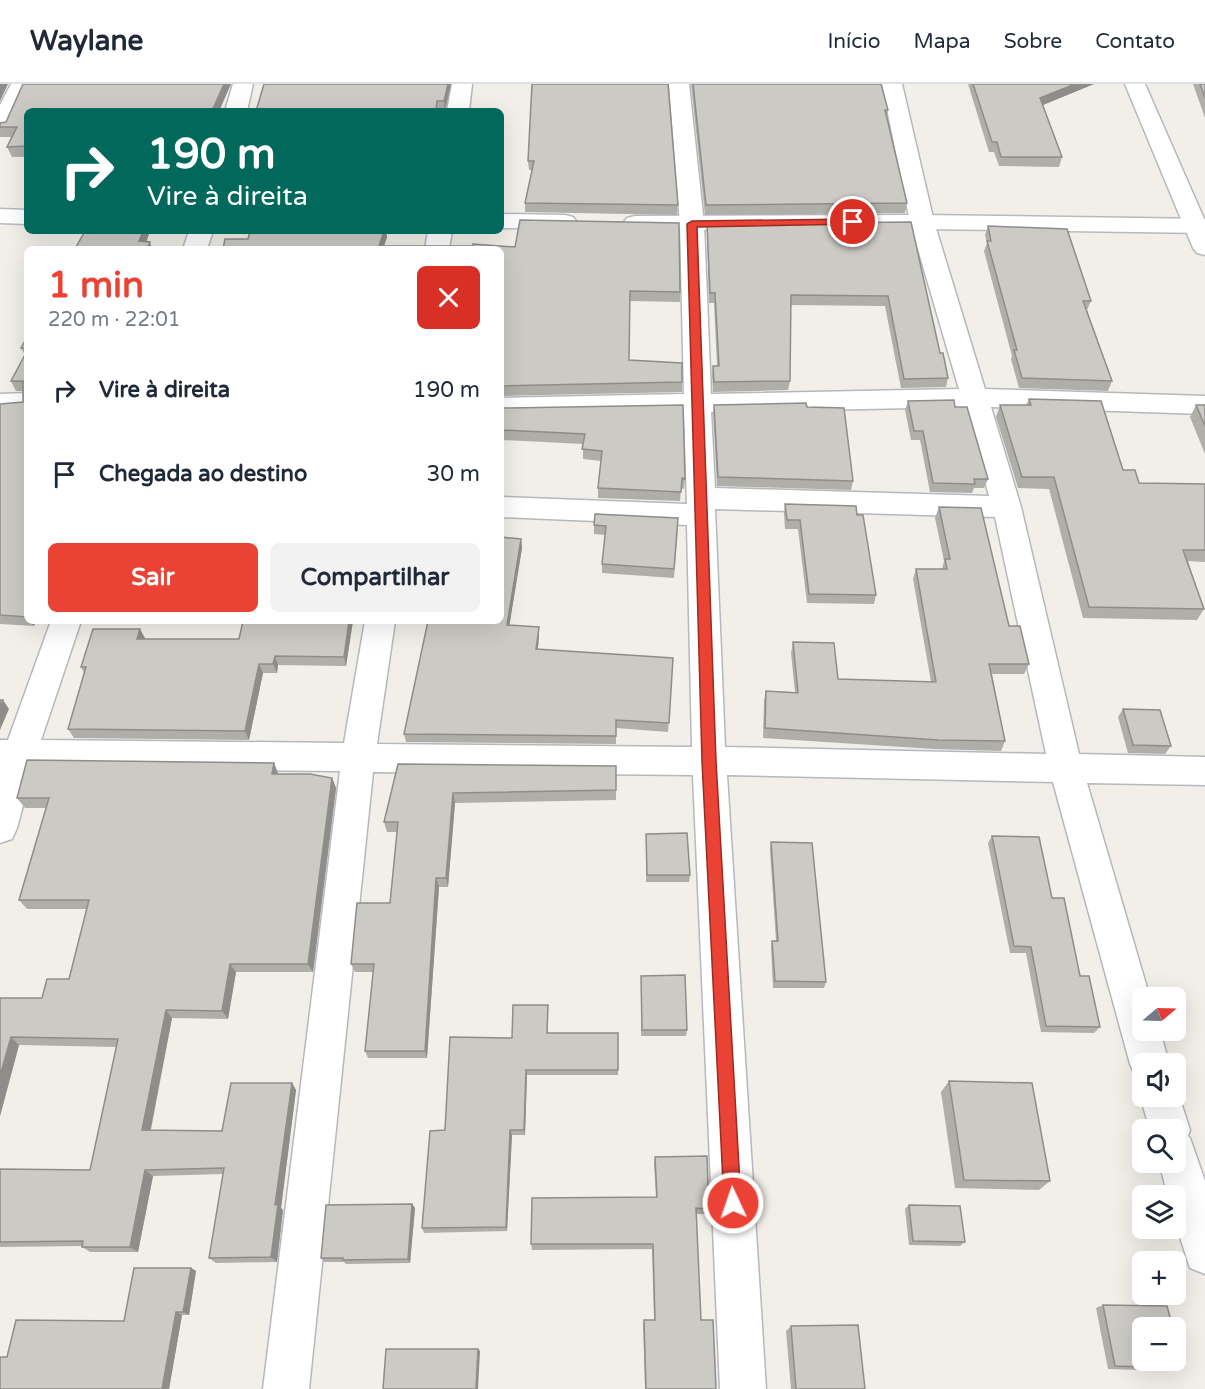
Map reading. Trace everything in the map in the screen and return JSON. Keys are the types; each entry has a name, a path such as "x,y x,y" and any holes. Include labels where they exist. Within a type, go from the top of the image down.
{"street":[{"path":"0,126 21,84"},
{"path":"237,108 243,84"},
{"path":"458,108 462,84"},
{"path":"679,84 692,224 709,761 743,1389"},
{"path":"892,84 922,222 1007,507 1066,769 1147,1053"},
{"path":"1135,84 1200,226 1205,248"},
{"path":"0,216 24,217"},
{"path":"504,221 585,222"},
{"path":"609,223 922,222 1200,226"},
{"path":"504,407 975,398 1205,405"},
{"path":"0,402 24,402"},
{"path":"504,507 1007,507"},
{"path":"0,828 10,754 65,624"},
{"path":"286,1389 358,758 380,624"},
{"path":"10,754 709,761 1205,771"},
{"path":"1182,1173 1205,1253"}],"building":[{"path":"23,84 224,84 213,108 24,108 24,146 7,147 17,127 0,127 0,123 6,122"},
{"path":"264,84 448,84 444,101 437,101 436,108 257,108"},
{"path":"532,84 668,84 678,205 525,203 534,161 528,161"},
{"path":"693,84 881,84 907,203 706,205"},
{"path":"973,84 1075,84 1040,98 1062,157 1001,157 997,142 992,142"},
{"path":"1200,84 1205,84 1205,98"},
{"path":"520,220 679,223 680,292 630,291 629,360 682,363 682,382 504,386 504,246 515,247"},
{"path":"911,222 940,353 943,353 948,378 904,379 888,296 791,295 790,381 714,382 713,366 719,366 715,293 710,293 707,224"},
{"path":"988,226 1067,229 1091,301 1083,301 1112,381 1022,378 1014,350 1017,350 987,241 991,241"},
{"path":"83,234 142,234 139,241 150,242 148,246 77,246"},
{"path":"249,234 383,234 379,246 224,246 225,239 248,239"},
{"path":"473,244 501,246 473,246"},
{"path":"24,357 24,617 0,615 0,404 23,402 23,381 11,381"},
{"path":"1029,399 1101,401 1123,470 1135,470 1139,483 1205,484 1205,550 1183,550 1204,609 1089,607 1054,477 1022,477 1000,405 1031,405"},
{"path":"954,400 955,407 967,407 988,479 974,479 975,484 933,483 923,431 914,431 908,401"},
{"path":"806,403 807,407 844,408 853,481 718,477 714,405"},
{"path":"683,405 685,479 682,478 681,492 598,488 602,451 582,449 585,434 504,430 504,408"},
{"path":"1196,405 1205,405 1205,426"},
{"path":"785,504 856,506 857,515 863,515 876,595 809,594 800,520 787,520"},
{"path":"939,507 981,508 1009,626 1020,626 1029,664 989,664 1005,741 938,740 765,728 766,691 798,693 793,642 834,643 838,679 936,682 916,569 947,569 945,559 950,559"},
{"path":"595,514 678,518 674,569 602,564 606,526 594,525"},
{"path":"504,537 521,539 507,625 539,627 536,649 673,658 669,723 616,720 616,736 404,734 427,624 504,624"},
{"path":"242,624 349,624 344,657 275,656 273,664 259,664 245,731 68,729 86,667 81,667 93,629 140,629 137,639 239,639"},
{"path":"1123,709 1160,710 1171,746 1133,745"},
{"path":"27,760 274,763 272,774 310,774 332,778 308,964 230,964 222,1011 166,1010 142,1130 222,1131 231,1083 292,1083 275,1205 278,1204 271,1257 209,1258 224,1168 145,1170 130,1247 82,1247 83,1241 0,1242 0,1169 90,1170 118,1039 11,1037 0,1076 0,998 42,998 47,979 69,979 89,900 19,900 49,798 17,798"},
{"path":"398,764 616,766 616,790 453,793 446,878 436,878 425,1051 365,1051 374,964 351,964 357,903 390,903 398,822 384,822"},
{"path":"687,833 690,875 647,875 646,834"},
{"path":"992,836 1039,837 1052,898 1064,898 1080,976 1089,976 1100,1027 1046,1026 1031,947 1014,946"},
{"path":"771,842 812,843 826,982 775,981 772,941 778,941"},
{"path":"685,975 687,1030 642,1030 641,976"},
{"path":"513,1005 548,1005 547,1033 618,1033 618,1070 526,1070 524,1130 510,1130 506,1227 422,1228 430,1131 445,1130 450,1037 512,1038"},
{"path":"949,1081 1032,1083 1050,1181 964,1180"},
{"path":"707,1156 709,1209 696,1208 701,1320 713,1320 716,1389 646,1389 644,1320 655,1320 653,1244 531,1244 532,1198 657,1197 655,1157"},
{"path":"412,1204 408,1259 321,1258 326,1205"},
{"path":"909,1205 960,1206 965,1242 913,1241"},
{"path":"134,1268 191,1268 183,1312 176,1312 162,1389 0,1389 0,1357 7,1357 16,1320 124,1321"},
{"path":"1103,1305 1167,1306 1170,1317 1132,1317 1132,1367 1115,1366"},
{"path":"858,1325 865,1389 796,1389 791,1326"},
{"path":"386,1349 478,1349 476,1389 383,1389"}],"route":[{"path":"733,1203 709,761 692,224 853,222"}]}
